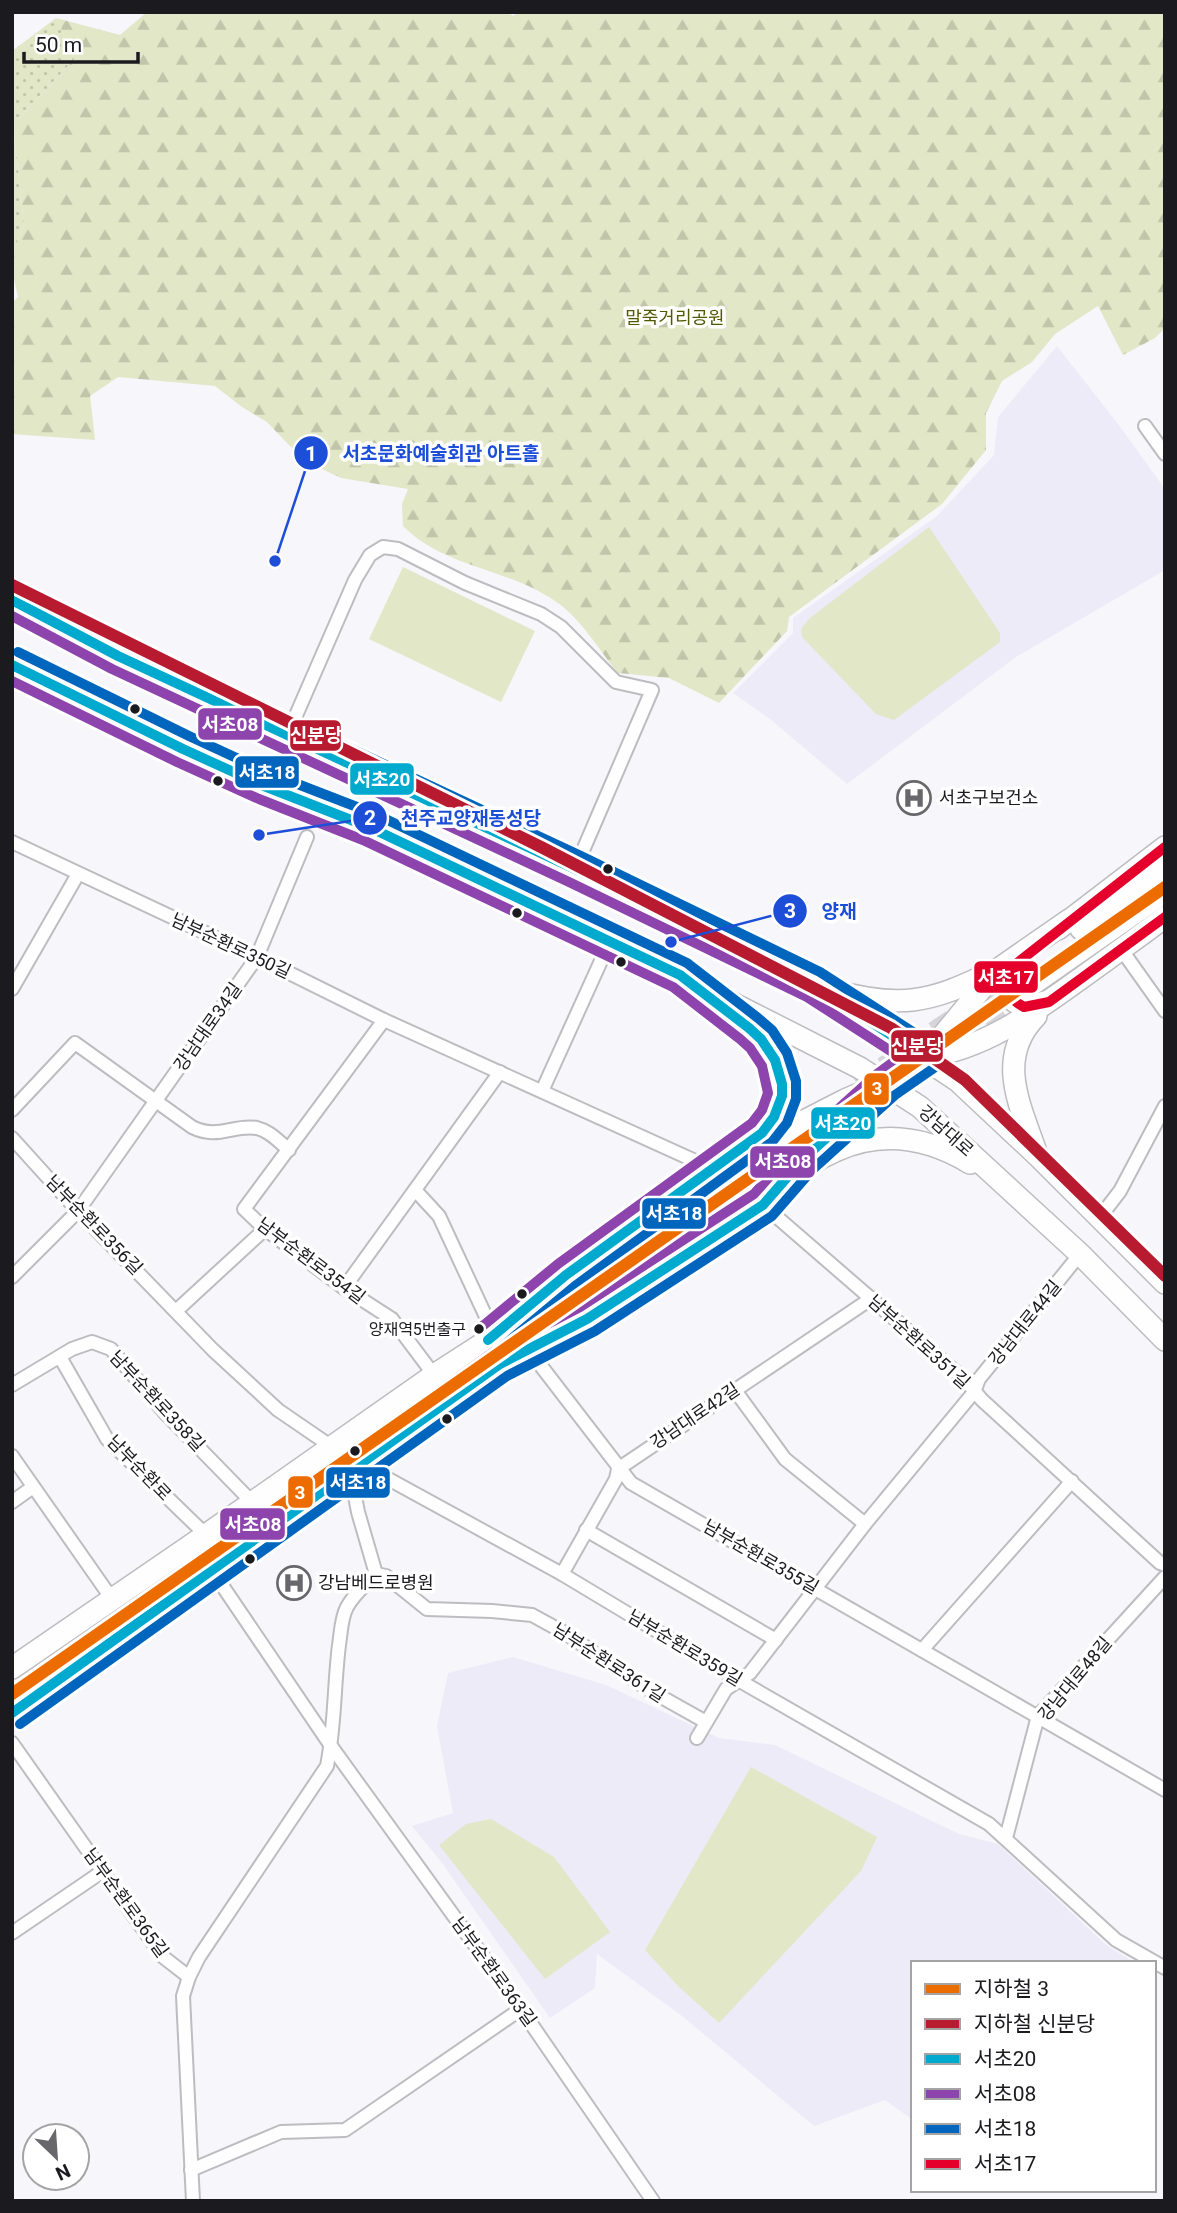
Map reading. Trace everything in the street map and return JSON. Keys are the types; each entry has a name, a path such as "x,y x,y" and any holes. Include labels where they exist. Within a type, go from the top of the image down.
{"main road":[{"path":"12,600 118,656 575,869 814,985 958,1081 1038,1156 1165,1283"},
{"name":"강남대로","path":"12,664 194,755 369,827 610,941 841,1058 886,1084 920,1107 1008,1186 1165,1340"},
{"path":"1049,1002 1024,1007 1016,1003 1009,997 1004,979 1007,971 1165,847"},
{"path":"1165,869 1025,979 1165,892"},
{"path":"925,1057 954,1053 987,1040 1049,1002 1165,917"},
{"path":"814,985 883,1002 907,1001 950,992 997,970 1069,920"},
{"path":"763,1205 803,1159 886,1084 925,1057 997,970"},
{"path":"12,1713 500,1364 589,1294 730,1171 774,1117 782,1096 782,1083 775,1060 761,1040 680,975"},
{"path":"1038,1156 1018,1101 1013,1059 1018,1041 1049,1002"},
{"path":"12,1668 434,1375 580,1281 730,1171 845,1100 886,1084"},
{"path":"500,1364 587,1319 763,1205 810,1164 839,1149 878,1138 912,1140 958,1155 1008,1186"},
{"path":"730,1171 731,1161 740,1161 755,1167 762,1183 756,1200 763,1205"}],"street":[{"path":"1145,426 1165,454"},
{"path":"287,736 355,580 370,555 383,547 398,548 465,583 541,614 561,627 616,682 652,690 575,869"},
{"name":"강남대로34길","path":"15,1270 78,1211 257,957 307,837"},
{"name":"남부순환로350길","path":"12,842 384,1020 730,1171"},
{"path":"12,989 78,874"},
{"path":"542,1091 610,941"},
{"path":"1121,949 1165,1011"},
{"path":"12,1110 75,1043 192,1127 205,1133 255,1128 267,1131 289,1150 384,1020"},
{"path":"344,1288 500,1072"},
{"path":"1100,1217 1120,1191 1165,1106"},
{"name":"남부순환로356길","path":"12,1139 78,1211 214,1350 278,1410 332,1447"},
{"name":"남부순환로354길","path":"289,1150 244,1209 264,1229 344,1288 392,1319 434,1375"},
{"path":"415,1190 439,1216 495,1336"},
{"name":"남부순환로351길","path":"763,1205 965,1380 974,1392 1165,1565"},
{"path":"176,1311 264,1229"},
{"name":"강남대로44길","path":"697,1738 726,1689 750,1673 866,1524 974,1392 979,1379 1080,1254"},
{"name":"강남대로42길","path":"618,1469 872,1298"},
{"name":"남부순환로358길","path":"12,1385 72,1349 92,1342 111,1349 166,1414 252,1502"},
{"name":"남부순환로355길","path":"528,1349 631,1483 1165,1790"},
{"name":"남부순환로","path":"60,1357 107,1439 206,1535"},
{"path":"734,1389 785,1459 866,1524"},
{"path":"12,1456 111,1600"},
{"path":"192,2201 183,1996 199,1957 327,1766 342,1621 346,1609 357,1593 376,1574 358,1512 356,1467"},
{"name":"남부순환로359길","path":"356,1467 562,1574 740,1681 989,1824 1116,1940 1153,1961"},
{"path":"562,1574 616,1479 618,1469"},
{"path":"922,1650 1072,1481"},
{"path":"12,1502 33,1487"},
{"path":"586,1530 776,1640"},
{"name":"남부순환로363길","path":"211,1569 331,1746 521,2009 653,2201"},
{"name":"남부순환로361길","path":"376,1574 386,1576 427,1609 531,1615 565,1633 649,1690 706,1722"},
{"name":"강남대로48길","path":"1006,1839 1038,1716 1165,1577"},
{"name":"남부순환로365길","path":"12,1742 162,1956 189,1977"},
{"path":"12,1933 103,1871"},
{"path":"191,2170 281,2132 345,2130 521,2009"}],"shaded area":[{"path":"1057,346 1165,489 1165,570 1016,657 847,784 770,719 733,693 793,633 793,618 937,516 994,455 998,417"},
{"path":"513,1657 606,1685 719,1738 775,1745 959,1834 998,1844 1105,1944 1132,1961 911,1961 911,2119 885,2100 814,2126 682,2016 597,1954 595,1988 550,2018 442,1863 412,1826 453,1813 437,1726 448,1673"}],"green space":[{"name":"말죽거리공원","path":"147,12 507,12 513,16 519,12 1165,12 1165,328 1155,338 1123,355 1098,306 1055,334 1032,362 1002,381 986,413 986,450 942,504 789,617 787,631 719,703 669,678 618,673 581,625 555,601 517,581 438,551 403,526 402,504 408,489 341,478 318,467 289,445 267,422 215,386 118,377 90,396 95,440 12,434 12,303 18,297 12,270 12,255 24,224 13,125 75,58 56,18 120,35"},
{"path":"56,18 75,58 13,125 24,224 12,255 12,51"},
{"path":"929,527 1000,633 1000,642 894,720 876,714 802,637 801,629 810,618"},
{"path":"403,567 535,631 501,702 369,639"},
{"path":"751,1767 877,1837 861,1871 719,2023 678,1986 645,1950"},
{"path":"491,1819 554,1857 610,1932 545,1979 439,1845 466,1824"}],"tunnel":[{"path":"858,1085 1018,974"},
{"path":"932,1055 1026,989"},
{"path":"749,1182 828,1127"},
{"path":"739,1168 780,1140"}],"metro line":[{"name":"신분당","path":"12,585 543,848 891,1028 965,1080 1165,1276"},
{"name":"3","path":"12,1694 1165,887"}],"transit line":[{"name":"서초18","path":"19,588 124,643 581,856 820,972 933,1045 939,1057 934,1068 895,1095 813,1169 772,1216 595,1331 507,1376 20,1724"},
{"name":"서초20","path":"12,600 118,656 575,869 814,985 925,1057 886,1084 803,1159 763,1205 587,1319 500,1364 12,1713"},
{"name":"서초08","path":"12,616 112,669 569,882 807,997 900,1057 877,1074 794,1149 754,1194 580,1307 492,1353 12,1696"},
{"name":"서초18","path":"18,652 189,736 269,773 375,814 687,963 772,1030 787,1053 796,1081 796,1099 787,1123 772,1142 575,1286 497,1351"},
{"name":"서초20","path":"12,665 183,749 264,786 369,827 680,975 761,1039 775,1060 782,1084 782,1096 774,1117 762,1133 566,1275 488,1340"},
{"name":"서초08","path":"12,681 177,762 259,799 363,840 673,987 750,1048 762,1066 768,1093 762,1110 752,1123 558,1264 479,1329"},
{"name":"서초17","path":"1165,847 1007,971 1008,992 1024,1007 1049,1002 1165,917"}],"place":[{"name":"서초문화예술회관 아트홀","path":"275,561"},
{"name":"서초구보건소","path":"914,798"},
{"name":"천주교양재동성당","path":"259,835"},
{"name":"양재","path":"671,942"},
{"name":"양재역5번출구","path":"479,1329"},
{"name":"강남베드로병원","path":"294,1583"}]}
